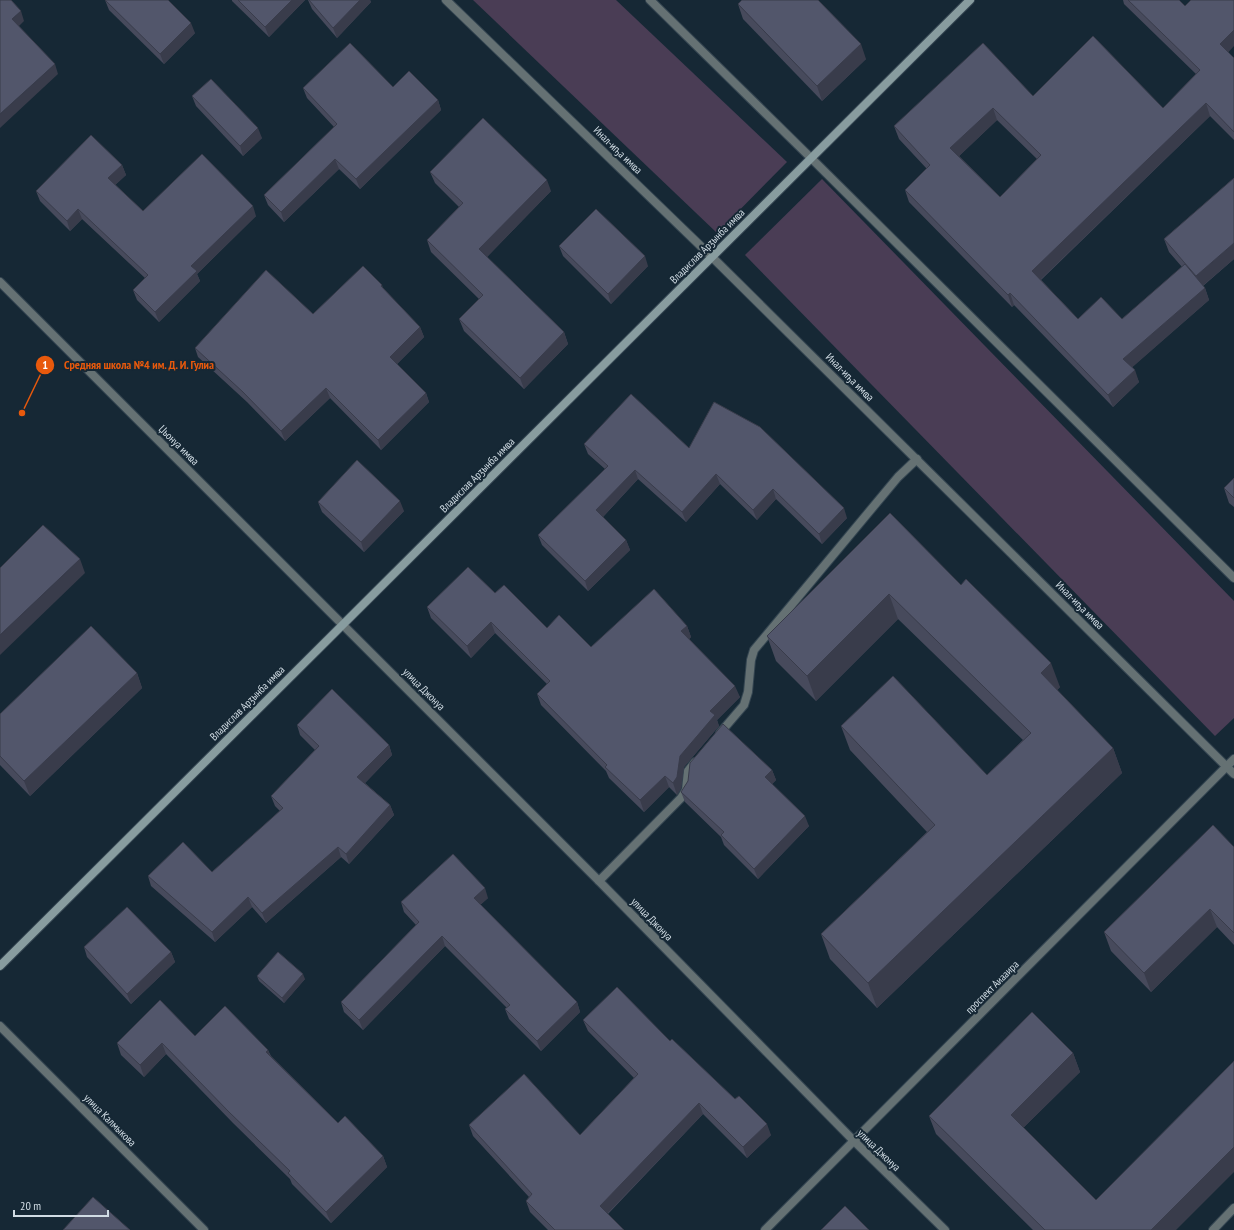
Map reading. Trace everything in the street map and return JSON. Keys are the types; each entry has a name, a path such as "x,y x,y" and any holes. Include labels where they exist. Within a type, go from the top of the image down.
{"main road":[{"name":"Владислав Арӡынба имҩа","path":"0,966 970,0"}],"street":[{"name":"Инал-иҧа имҩа","path":"446,0 712,257 1234,774"},
{"path":"650,0 1234,578"},
{"name":"Џьонуа имҩа","path":"0,282 343,624"},
{"path":"716,739 744,705 748,692 751,660 754,650 898,477 917,459"},
{"name":"улица Джонуа","path":"343,624 599,881 854,1141 945,1230"},
{"path":"599,881 681,798 686,790 688,770 702,755"},
{"name":"проспект Аиааира","path":"765,1230 1234,759"},
{"name":"улица Калмыкова","path":"0,1026 204,1230"},
{"path":"1213,1230 1234,1208"}],"shaded area":[{"path":"473,0 616,0 787,162 717,233"},
{"path":"822,179 1234,601 1234,718 1215,736 745,255"}],"building":[{"path":"0,0 11,0 21,11 12,19 55,64 0,114"},
{"path":"105,0 168,0 191,23 160,54"},
{"path":"238,0 292,0 265,27"},
{"path":"309,0 360,0 333,28"},
{"path":"742,0 818,0 861,44 817,86 738,4"},
{"path":"1128,0 1179,0 1185,6 1191,0 1234,0 1234,30 1220,44 1234,58 1234,132 1206,103 1032,271 1078,319 1101,297 1122,319 1185,264 1205,288 1123,359 1135,370 1108,395 1010,293 1008,295 905,190 930,165 894,126 983,43 1033,96 1093,36 1163,108 1200,70","holes":["993,108 1041,155 1000,197 950,148"]},
{"path":"350,43 393,87 409,71 438,100 356,179 335,159 281,212 264,195 337,124 303,88"},
{"path":"211,79 258,128 240,146 192,96"},
{"path":"483,118 547,180 479,249 564,332 520,378 459,319 483,295 427,240 463,203 430,172"},
{"path":"91,135 122,165 108,178 143,211 202,154 253,206 191,266 197,271 155,312 133,290 148,275 78,209 67,221 36,191"},
{"path":"1234,178 1234,243 1196,276 1164,239"},
{"path":"596,209 645,256 608,294 559,246"},
{"path":"363,266 420,327 390,357 426,393 378,440 326,388 281,431 243,392 195,348 266,270 313,314"},
{"path":"631,394 689,448 714,402 760,427 844,508 819,534 773,489 753,510 716,474 682,512 635,470 596,510 626,540 585,581 538,535 608,466 584,444"},
{"path":"357,460 400,501 361,542 318,502"},
{"path":"1234,478 1234,498 1224,488"},
{"path":"890,513 961,585 966,579 1051,663 1041,673 1113,748 868,983 821,934 935,825 841,726 893,676 987,775 1031,733 889,594 807,676 767,636"},
{"path":"43,525 80,559 0,635 0,568"},
{"path":"468,567 495,593 504,585 547,628 559,615 591,647 654,589 687,626 681,631 735,686 710,711 715,715 680,756 677,777 673,783 665,776 640,800 605,767 607,765 537,694 550,681 491,622 467,646 427,607"},
{"path":"91,626 137,673 24,781 0,756 0,714"},
{"path":"332,689 389,745 357,777 390,805 346,854 338,847 262,913 248,897 212,932 148,876 183,842 212,872 283,808 271,796 319,746 297,725"},
{"path":"723,724 772,770 765,777 805,816 754,869 721,835 724,832 681,792 688,781 690,763"},
{"path":"1213,825 1234,847 1234,933 1210,909 1144,973 1104,932"},
{"path":"453,854 485,888 474,898 577,1002 537,1041 505,1009 510,1005 442,936 359,1020 341,1002 419,922 401,902"},
{"path":"127,907 171,952 127,994 84,947"},
{"path":"278,952 303,974 282,998 257,976"},
{"path":"617,987 670,1041 672,1039 735,1099 739,1096 767,1124 743,1147 699,1103 600,1206 624,1230 555,1230 526,1201 532,1194 469,1125 524,1074 580,1135 638,1074 583,1020"},
{"path":"160,1000 195,1036 225,1006 268,1050 266,1052 338,1123 345,1116 383,1156 326,1212 288,1173 290,1171 229,1112 162,1043 140,1065 117,1043"},
{"path":"1032,1012 1073,1053 1011,1115 1096,1200 1234,1061 1234,1147 1151,1230 1045,1230 929,1116"},
{"path":"93,1197 130,1230 63,1230"},
{"path":"845,1206 869,1230 821,1230"}],"place":[{"name":"Средняя школа №4 им. Д. И. Гулиа","path":"22,413"}]}
